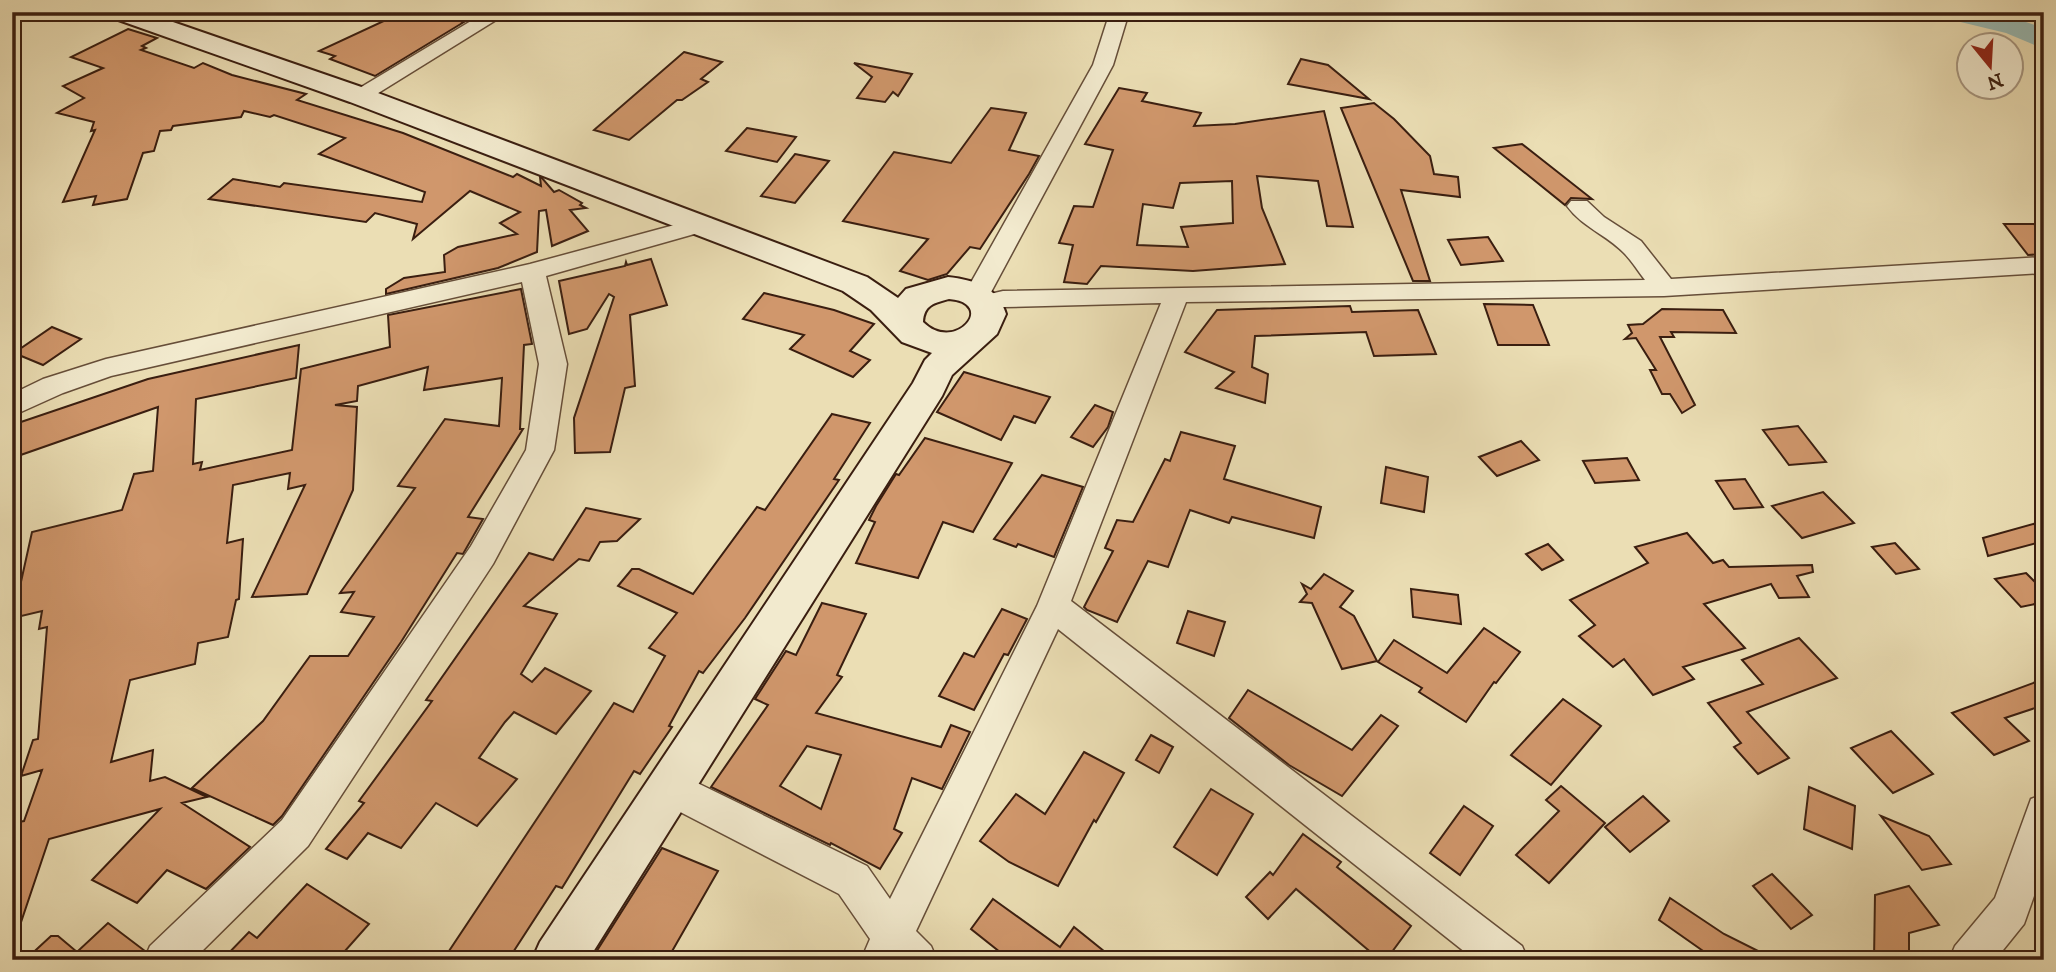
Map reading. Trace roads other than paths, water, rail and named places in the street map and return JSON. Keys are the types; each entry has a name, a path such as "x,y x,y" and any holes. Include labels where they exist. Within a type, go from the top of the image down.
{"main road":[{"path":"119,12 360,96 704,224 855,284 883,302 910,329 922,351 924,376 929,387"},
{"path":"558,960 929,387 937,369 984,328 988,321 981,300 958,289 855,284"},
{"path":"910,329 907,309 918,297 937,289"},
{"path":"910,329 936,343 969,339"}],"street":[{"path":"360,96 500,12"},
{"path":"981,300 1103,65 1120,12"},
{"path":"1579,206 1596,222 1632,246 1664,288"},
{"path":"12,406 53,386 106,368 532,272 704,224"},
{"path":"981,300 1177,294 1664,288 2044,265"},
{"path":"164,960 295,833 482,555 540,450 553,364 532,272"},
{"path":"896,952 1054,606 1177,294"},
{"path":"1054,606 1508,960"},
{"path":"670,788 853,880 896,952"},
{"path":"1969,960 2010,910 2044,812"}],"waterway":[{"path":"1954,12 2016,27 2044,40"}]}
